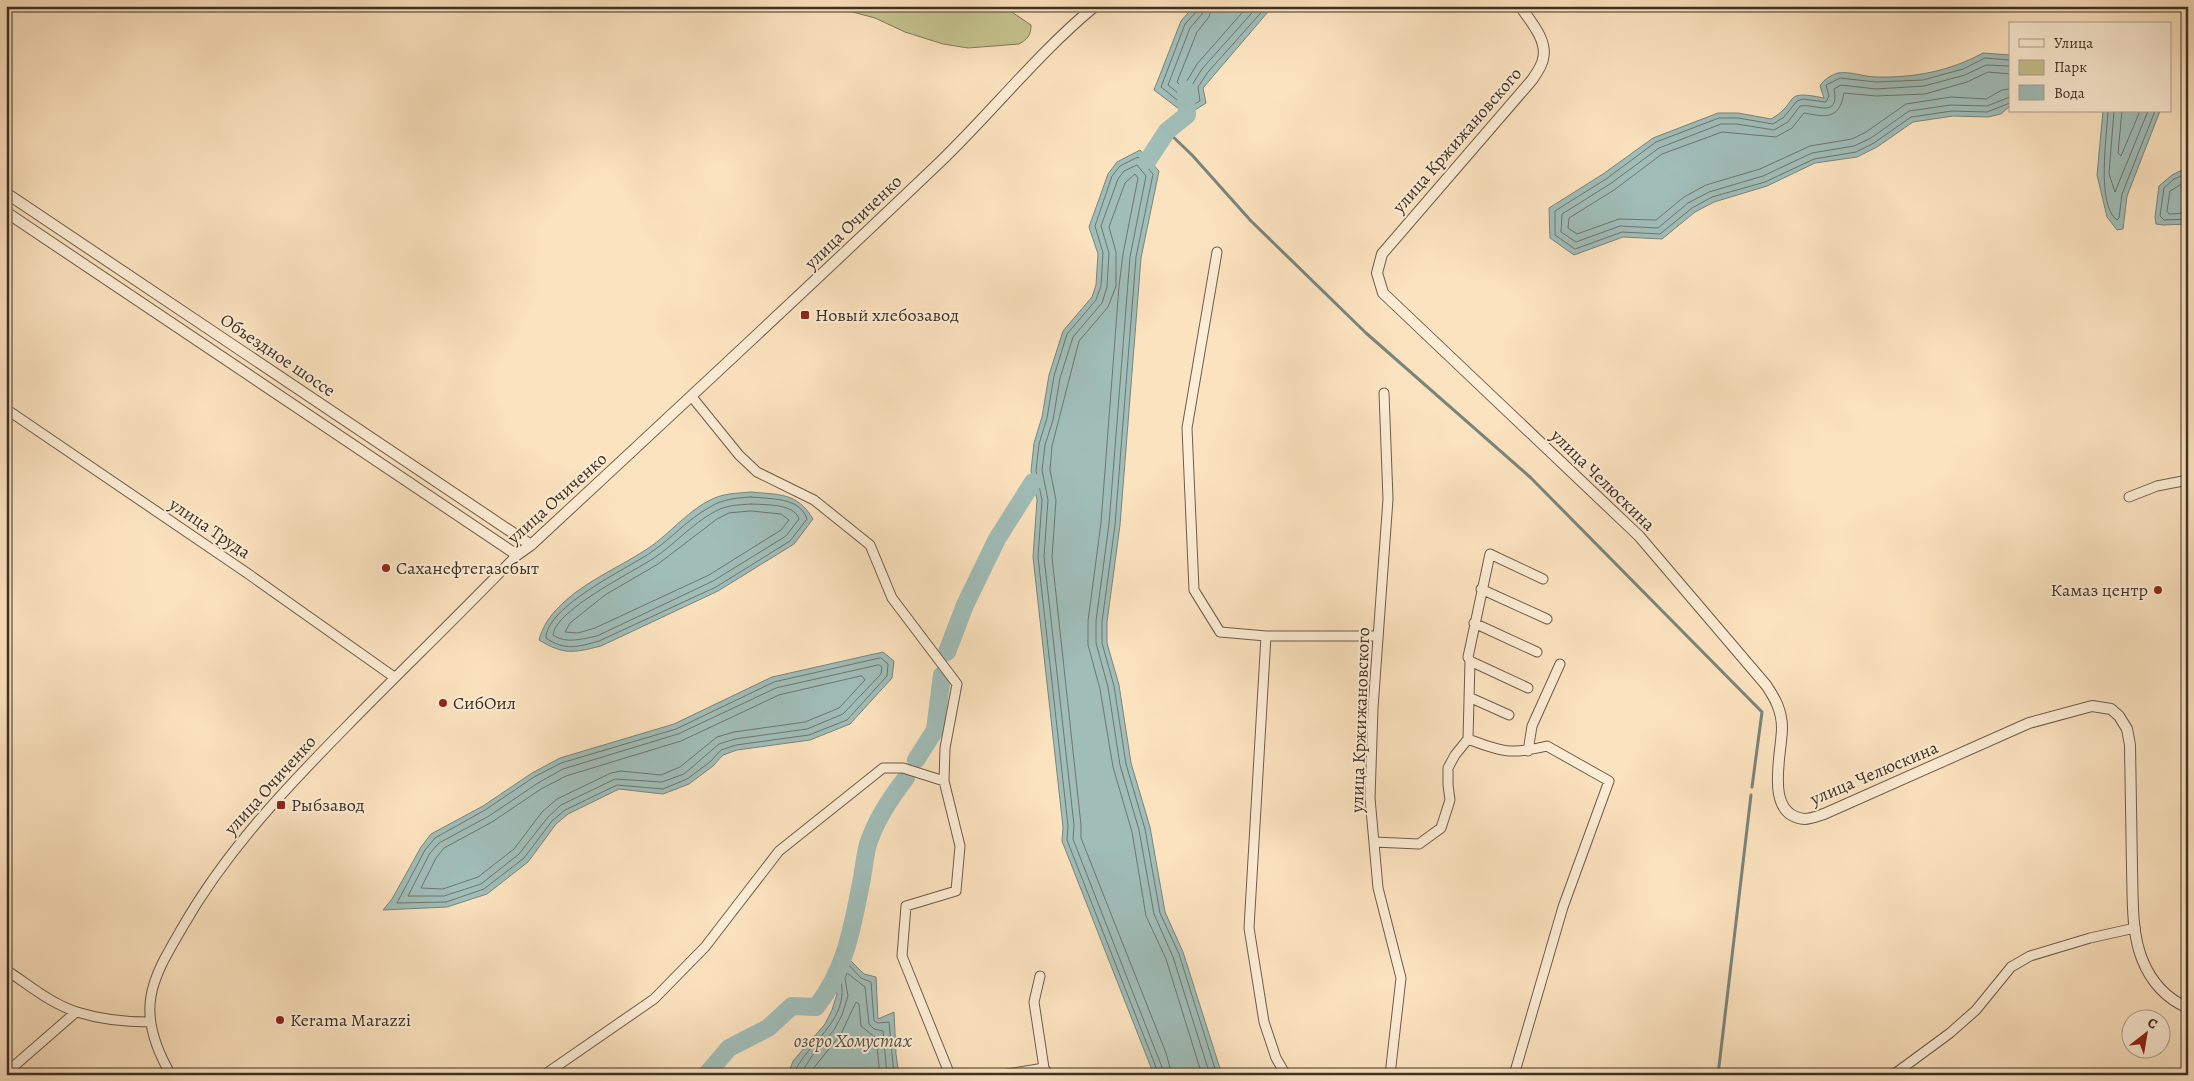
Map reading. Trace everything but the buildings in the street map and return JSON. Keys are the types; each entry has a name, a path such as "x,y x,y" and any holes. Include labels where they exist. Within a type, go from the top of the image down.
{"street":[{"name":"улица Очиченко","path":"172,1075 159,1053 150,1022 151,994 157,976 190,914 230,854 289,784 394,677 452,623 517,555 531,545 692,397 951,152 1066,30 1095,6"},
{"name":"улица Кржижановского","path":"1383,293 1376,274 1382,254 1532,80 1544,59 1543,43 1537,29 1520,6"},
{"name":"Объездное шоссе","path":"6,193 531,545"},
{"name":"Объездное шоссе","path":"6,212 517,555"},
{"path":"1217,252 1187,428 1194,590 1220,632 1266,636 1378,636"},
{"name":"улица Челюскина","path":"1383,293 1639,536 1766,685 1780,712 1782,727 1777,784 1779,799 1787,812 1804,819 1824,814 2029,723 2092,706 2111,709 2119,716 2128,729 2130,744 2136,928 2142,959 2153,981 2170,999 2188,1008"},
{"name":"улица Кржижановского","path":"1384,393 1388,499 1373,708 1370,798 1378,888 1401,978 1390,1075"},
{"path":"692,397 739,455 757,472 814,500 870,545 892,598 956,684 946,748 944,781 960,846 956,891 906,906 902,956 950,1075"},
{"name":"улица Труда","path":"6,409 247,573 394,677"},
{"path":"2129,497 2157,486 2188,480"},
{"path":"1374,842 1419,844 1442,828 1450,800 1448,768 1455,755 1468,739 1471,698 1470,661 1468,657 1490,554 1543,579"},
{"path":"1481,589 1547,619"},
{"path":"1474,623 1537,652"},
{"path":"1266,636 1249,928 1264,1022 1276,1058 1286,1075"},
{"path":"1470,661 1528,688"},
{"path":"1528,751 1532,726 1560,664"},
{"path":"1471,698 1509,715"},
{"path":"1468,739 1502,752 1528,751 1547,746 1609,781 1563,907 1514,1075"},
{"path":"544,1075 654,999 705,947 779,851 884,768 903,768 944,781"},
{"path":"1893,1075 1950,1033 1976,1010 2011,967 2030,956 2090,938 2136,928"},
{"path":"6,970 50,999 76,1012 127,1022 150,1022"},
{"path":"1001,1075 1046,1071 1034,1002 1040,976"},
{"path":"6,1073 76,1012"}],"green space":[{"path":"830,6 1003,6 1031,25 1031,28 1030,34 1019,44 968,48 943,44 905,32 875,18"}],"water":[{"path":"1194,6 1273,6 1203,88 1206,103 1187,115 1154,90 1181,21"},
{"path":"1983,53 2009,55 2009,107 2001,114 1988,117 1953,116 1913,122 1877,147 1857,157 1815,163 1767,186 1714,202 1695,212 1662,239 1623,237 1574,255 1550,238 1549,208 1603,174 1653,138 1718,113 1738,113 1771,119 1780,113 1796,96 1824,98 1820,86 1828,78 1838,73 1876,77 1918,75 1945,69"},
{"path":"2103,112 2160,112 2127,196 2123,229 2117,230 2107,217 2097,175"},
{"path":"1140,150 1159,171 1141,258 1120,525 1107,622 1107,643 1119,685 1131,763 1150,827 1165,912 1183,952 1222,1075 1154,1075 1062,841 1063,827 1033,557 1037,500 1031,471 1034,443 1042,417 1049,375 1063,331 1092,297 1096,285 1098,254 1089,227 1108,174 1117,162"},
{"path":"2188,167 2188,224 2156,224 2155,217 2159,186 2172,175"},
{"path":"751,492 786,496 794,499 807,510 813,519 794,544 718,591 601,646 569,651 555,648 539,640 543,628 552,614 587,584 647,549 703,504 724,495"},
{"path":"883,652 894,661 892,678 850,724 810,740 737,750 723,755 713,766 689,784 663,794 619,789 568,814 556,824 528,862 487,894 447,907 383,910 392,899 421,847 431,834 483,806 532,773 560,758 674,724 772,677"},
{"name":"озеро Хомустах","path":"844,954 864,974 876,977 878,1019 894,1012 899,1075 788,1075 793,1061 825,1024 832,1010 837,994 834,966"}],"waterway":[{"path":"1148,160 1167,131 1187,115 1186,90"},
{"path":"1167,131 1192,155 1251,221 1366,333 1531,478 1762,712 1752,787"},
{"path":"947,652 965,605 997,539 1033,482"},
{"path":"916,760 935,730 942,675"},
{"path":"706,1075 729,1048 768,1028 792,1006 816,1007 826,993 835,978 847,946 871,835 884,809 906,778"},
{"path":"1718,1075 1751,795"}],"place":[{"name":"Новый хлебозавод","path":"805,315"},
{"name":"Саханефтегазсбыт","path":"386,568"},
{"name":"Камаз центр","path":"2158,590"},
{"name":"СибОил","path":"443,703"},
{"name":"Рыбзавод","path":"281,805"},
{"name":"Kerama Marazzi","path":"280,1020"}]}
